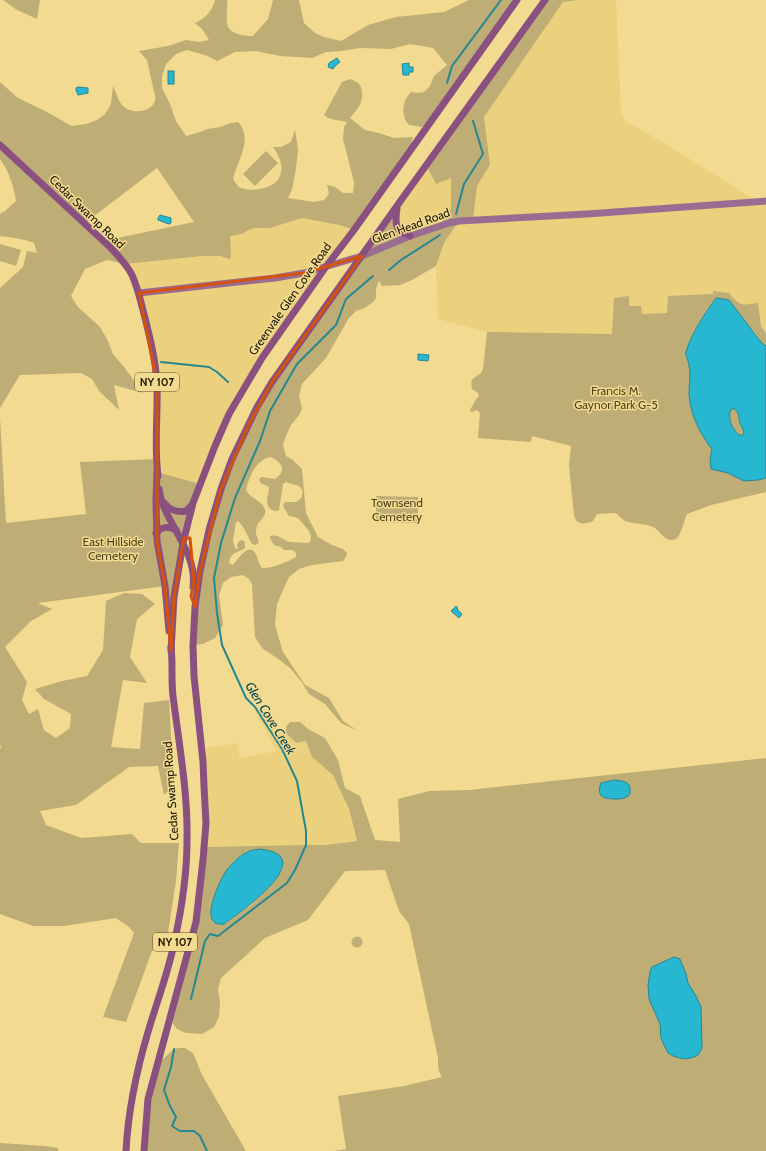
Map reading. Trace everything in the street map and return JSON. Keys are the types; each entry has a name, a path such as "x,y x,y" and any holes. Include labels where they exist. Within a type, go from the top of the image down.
{"main road":[{"name":"Greenvale Glen Cove Road","path":"171,651 174,597 183,543 193,503 215,446 238,399 260,361 325,268 354,230 517,0"},
{"path":"195,607 200,571 209,530 232,459 257,407 272,382 317,317 545,0"},
{"name":"Cedar Swamp Road","path":"0,145 112,248 125,264 132,275 139,293 148,327 156,369 158,399 156,533 160,564 165,586 171,651 172,689 184,775 187,841 183,896 175,940 158,1001 147,1033 135,1086 126,1151"},
{"name":"Glen Head Road","path":"139,293 281,277 304,273 362,256 410,236 459,221 594,214 766,201"},
{"path":"398,205 396,224 400,232 410,236"},
{"name":"Cedar Swamp Road","path":"157,472 159,491 162,500 183,543"},
{"path":"162,500 169,509 178,512 186,511 193,503"},
{"path":"156,533 165,527 176,530"},
{"name":"NY 107","path":"144,1151 148,1099 196,922 203,860 205,816 203,762 194,676 193,646 195,607 192,596 194,582 193,572 183,543"}],"highlighted area":[{"path":"362,256 272,382 248,426 221,489 200,571 195,607 191,596 194,582 190,538 184,538 174,597 171,651 165,586 157,541 157,383 139,293 304,273"}],"shaded area":[{"path":"578,0 616,0 621,113 625,121 661,141 757,202 766,201 766,333 761,326 758,304 742,305 729,293 713,291 713,294 668,296 667,313 642,314 612,334 487,332 438,319 436,266 444,243 459,221 473,220 477,186 490,165 484,117 563,2"},
{"path":"426,165 451,178 451,209 444,225 410,236 396,221 396,213"},
{"path":"302,218 339,225 354,230 238,399 200,484 157,472 157,399 147,327 125,264 202,256 220,256 227,258 230,236 242,234 254,228 270,228"},
{"path":"266,716 296,743 306,741 312,757 333,775 349,809 357,841 326,845 206,847 202,749 237,743 240,758 277,751 258,717"}],"green space":[{"path":"3,0 40,0 37,19 17,10"},
{"path":"215,0 227,0 227,23 230,30 237,34 253,36 268,19 273,0 299,0 304,23 315,33 341,41 368,25 396,17 444,12 469,0 516,0 425,125 421,127 409,125 405,120 403,110 405,100 411,92 424,92 430,86 434,76 447,65 433,48 410,44 391,49 360,48 326,52 312,58 280,56 256,51 235,52 217,61 208,56 187,50 176,54 166,64 162,76 162,88 176,121 186,136 238,122 243,129 245,143 233,179 239,187 243,189 262,189 278,180 281,172 281,164 273,147 281,147 291,142 295,130 298,149 296,169 292,190 288,198 314,202 324,200 329,194 327,185 335,187 343,193 353,193 354,182 343,139 344,127 347,122 331,119 324,115 342,82 350,79 360,85 362,89 362,100 350,118 365,130 394,138 413,137 411,144 352,229 302,218 270,228 254,228 242,234 230,236 231,258 229,259 220,256 202,256 125,264 107,260 85,269 71,296 78,307 100,327 113,354 143,393 114,385 119,410 99,391 92,379 81,373 20,375 0,408 0,288 23,267 27,251 37,253 34,243 17,238 0,236 0,214 16,201 11,179 0,159 0,82 18,98 72,126 86,124 97,120 105,114 111,104 113,86 118,99 123,106 134,111 146,110 154,103 155,98 147,60 139,51 168,46 186,40 199,42 209,40 202,29 195,23 208,14","holes":["157,168 194,222 103,241 85,223"]},
{"path":"545,0 578,0 563,2 484,117 490,165 477,186 473,220 459,221 444,243 436,266 400,285 382,286 379,281 376,289 376,298 365,308 356,311 349,318 326,358 302,384 299,396 302,408 300,414 291,425 283,445 286,456 293,460 302,469 306,513 318,537 343,549 347,553 343,561 312,565 299,569 289,577 277,604 275,625 283,652 305,685 329,698 343,721 358,731 341,723 325,704 309,694 301,681 290,668 263,649 255,637 252,584 249,579 243,575 231,577 223,583 219,595 223,625 215,638 203,644 192,645 194,616 219,492 257,407 398,205 396,221 404,234 444,225 441,212 451,209 451,178 436,184 426,165","holes":["271,457 278,461 282,466 282,469 279,476 275,479 262,477 259,479 262,483 269,487 267,504 269,508 275,511 279,510 283,484 286,482 299,486 303,491 301,498 297,501 285,502 283,506 289,516 298,518 309,531 311,537 310,542 290,542 278,536 270,536 274,545 281,547 284,550 293,550 296,553 296,557 279,565 262,568 255,553 252,550 249,550 243,553 233,565 229,563 231,556 245,548 245,542 242,540 239,541 237,545 238,549 235,548 233,541 236,522 238,521 243,527 252,544 256,545 259,542 256,530 258,523 265,514 265,511 263,505 246,490 249,480 257,465 266,458"]},
{"path":"266,151 278,163 255,186 243,174"},
{"path":"0,244 21,250 16,266 0,261"},
{"name":"Francis M. Gaynor Park G-5","path":"713,291 729,293 736,301 742,304 758,303 761,326 766,333 766,346 761,342 754,331 716,298 698,324 686,352 690,369 689,394 691,409 696,423 713,449 710,459 711,469 728,473 744,481 766,478 766,492 711,505 687,514 678,537 676,539 669,540 653,527 625,521 616,513 597,514 593,521 587,523 577,521 574,515 569,466 571,446 532,436 531,442 478,438 480,413 477,410 472,412 470,410 479,396 478,393 472,389 471,383 483,369 487,332 612,334 614,298 629,296 629,306 641,306 642,314 667,313 668,296 713,294"},
{"path":"731,408 735,409 738,413 744,432 743,435 739,435 732,426 729,416"},
{"name":"East Hillside Cemetery","path":"0,418 6,523 86,514 80,462 157,459 157,472 200,484 192,503 170,625 165,586 38,603 52,609 31,621 5,647 27,682 22,700 29,714 38,709 44,730 56,738 70,728 71,714 44,699 35,689 62,681 87,676 103,650 106,601 124,593 142,594 155,604 137,619 130,657 147,683 123,680 111,747 140,749 144,703 169,700 174,785 164,795 158,766 129,767 76,805 40,811 46,825 81,838 132,834 141,843 179,843 176,881 166,946 152,951 126,1022 103,1017 134,933 129,927 116,918 64,926 33,926 0,914"},
{"name":"Townsend Cemetery","path":"376,496 418,497 418,523 376,522"},
{"path":"290,722 300,722 308,729 325,738 338,760 345,788 360,796 375,840 400,842 398,799 429,791 469,790 766,758 766,1151 334,1151 346,1149 338,1096 404,1086 442,1077 438,1066 438,1058 409,924 399,911 385,870 345,871 308,920 265,938 221,978 218,989 220,1002 219,1017 214,1027 202,1034 186,1033 177,1029 173,1024 171,1015 196,922 206,847 326,845 357,841 349,809 333,775 312,757 306,741 296,743 286,733 286,727","holes":["259,849 270,851 280,856 283,867 268,888 252,904 224,924 213,922 211,914 215,894 233,863 247,851"]},
{"path":"355,937 359,937 361,938 361,946 355,947 352,944 352,940"},
{"path":"185,1048 193,1053 202,1075 246,1151 146,1151 151,1099 162,1060 174,1049"},
{"path":"0,1143 46,1146 58,1148 58,1151 0,1151"}],"water":[{"path":"337,58 340,62 333,69 328,67 329,63"},
{"path":"409,63 409,67 413,67 413,72 409,72 409,75 403,75 402,64"},
{"path":"168,71 174,71 174,84 168,84"},
{"path":"76,88 88,88 88,93 78,95"},
{"path":"160,215 171,218 171,223 169,224 158,220"},
{"path":"716,298 729,300 761,342 766,346 766,478 744,481 728,473 711,469 710,459 712,449 703,437 691,409 689,394 690,373 686,352 695,331","holes":["731,409 735,409 738,413 744,432 743,435 739,435 734,429 730,420"]},
{"path":"418,354 429,355 428,361 418,360"},
{"path":"456,606 462,614 459,618 451,611"},
{"path":"614,780 627,783 630,788 630,794 626,797 617,799 602,796 599,791 601,783"},
{"path":"259,849 279,855 283,863 280,872 273,882 252,903 224,924 216,923 212,919 212,903 219,884 226,871 245,853"},
{"path":"674,957 680,959 688,983 701,1007 702,1048 698,1055 686,1059 673,1056 668,1053 661,1038 660,1024 649,999 648,985 652,967"}],"waterway":[{"name":"Glen Cove Creek","path":"447,83 452,66 501,0"},
{"name":"Glen Cove Creek","path":"456,214 464,184 483,154 473,121"},
{"name":"Glen Cove Creek","path":"389,270 401,260 440,235"},
{"name":"Glen Cove Creek","path":"191,999 205,941 210,934 218,936 287,883 295,870 306,845 306,831 297,781 282,749 255,707 246,698 222,645 214,578 221,543 235,498 260,441 270,411 297,364 336,325 346,299 373,276"},
{"path":"161,362 209,367 228,382"},
{"name":"Glen Cove Creek","path":"174,1049 171,1067 164,1090 176,1117 172,1126 180,1131 194,1131 200,1136 207,1151"}]}
